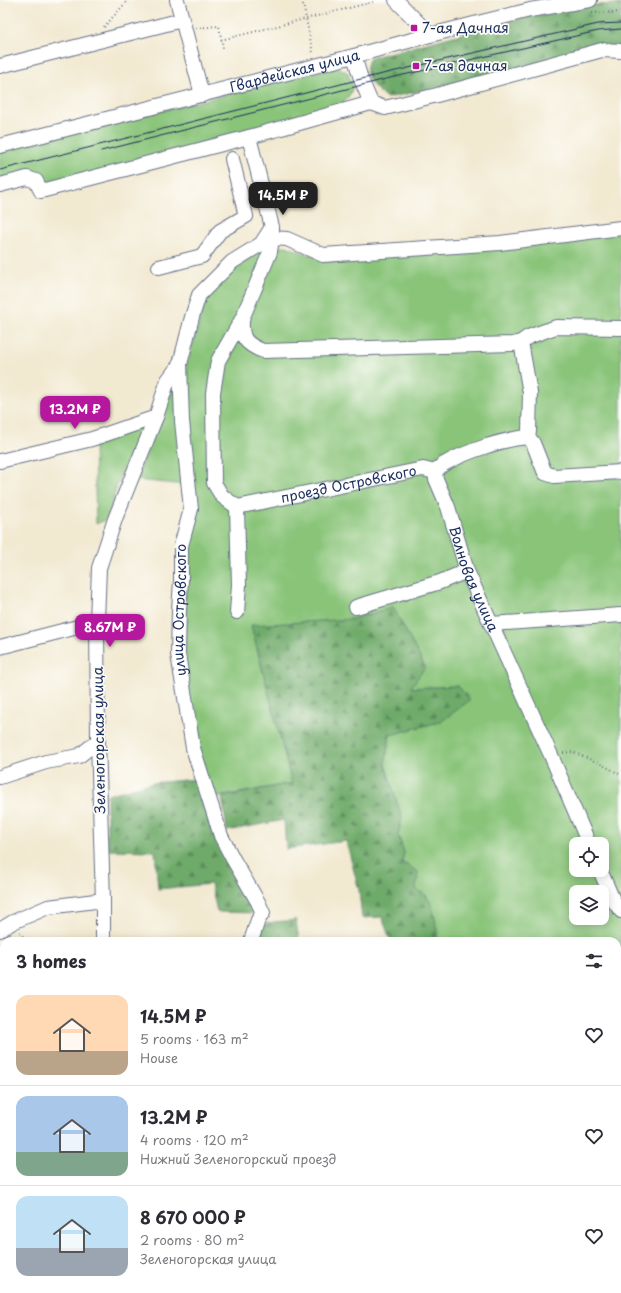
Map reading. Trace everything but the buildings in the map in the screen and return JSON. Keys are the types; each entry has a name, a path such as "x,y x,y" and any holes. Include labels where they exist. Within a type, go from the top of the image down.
{"street":[{"path":"177,0 186,24 202,95"},
{"path":"396,0 430,35"},
{"name":"Гвардейская улица","path":"0,146 354,56 430,35 528,5 590,0"},
{"path":"0,66 96,42 186,24"},
{"path":"0,185 27,178 36,181 41,191 249,137 371,102 385,108 602,50 621,51"},
{"path":"354,56 361,79 371,102"},
{"path":"237,612 239,585 237,507 222,496 214,483 213,392 218,361 242,319 270,252 272,232 249,137"},
{"path":"159,267 202,256 220,231 246,216 232,159"},
{"path":"272,232 323,256 500,243 621,228"},
{"path":"180,364 192,317 200,296 232,262 261,244 272,232"},
{"path":"242,319 241,332 246,341 253,348 263,351 521,342 528,337 556,327 621,328"},
{"path":"521,342 530,393 528,437 533,443 545,473 554,476 621,472"},
{"name":"Зеленогорская улица","path":"103,937 104,900 98,741 97,622 99,568 115,519 156,417 168,380 180,364"},
{"name":"улица Островского","path":"180,364 182,421 191,508 181,546 178,654 193,748 222,836 263,914 258,920 252,937"},
{"path":"0,461 92,439 156,417"},
{"name":"проезд Островского","path":"237,507 423,469 435,472 442,464 473,450 518,438 528,437"},
{"name":"Волновая улица","path":"435,472 436,479 448,507 467,571 550,753 586,837"},
{"path":"356,607 440,582 467,571"},
{"path":"490,624 621,615"},
{"path":"0,647 91,622 97,622"},
{"path":"0,777 46,762 79,756 98,741"},
{"path":"603,877 613,900 621,911"},
{"path":"0,930 13,922 48,907 104,900"}],"path":[{"path":"96,42 97,35 128,0"},
{"path":"221,40 306,20 373,2"},
{"path":"303,4 313,54"},
{"path":"186,24 219,26 223,48"},
{"path":"550,753 573,752 603,765 621,775"}],"green space":[{"path":"621,4 621,47 387,98 377,90 370,81 368,75 367,64 370,58 522,18 589,5"},
{"path":"337,67 347,72 353,86 346,99 336,109 51,185 0,181 0,151"},
{"path":"621,233 621,937 437,937 437,930 427,896 416,889 418,872 402,862 404,852 398,835 402,818 385,764 390,735 442,721 458,686 410,688 425,667 393,607 354,619 251,626 292,783 212,798 200,766 183,664 188,530 185,420 187,363 201,316 209,296 231,271 258,252 286,246 309,255"},
{"path":"175,381 186,485 136,480"},
{"path":"138,427 144,429 120,476 109,513 105,520 96,524 94,446"},
{"path":"393,607 425,667 411,688 458,686 470,700 442,721 390,735 385,764 402,818 398,835 404,852 402,862 418,872 416,889 430,901 434,912 437,937 389,937 382,917 362,918 359,890 346,841 286,849 284,820 227,831 222,797 292,783 251,625 354,619"},
{"path":"196,779 256,913 217,912 211,884 158,889 155,851 107,850 107,795 151,783"},
{"path":"296,920 298,937 258,937 264,924"}],"tram line":[{"path":"0,170 361,79 598,24 621,23"},
{"path":"101,151 390,78 598,31 621,29"}],"place":[{"name":"7-ая Дачная","path":"414,28"},
{"name":"7-ая дачная","path":"416,66"}]}
